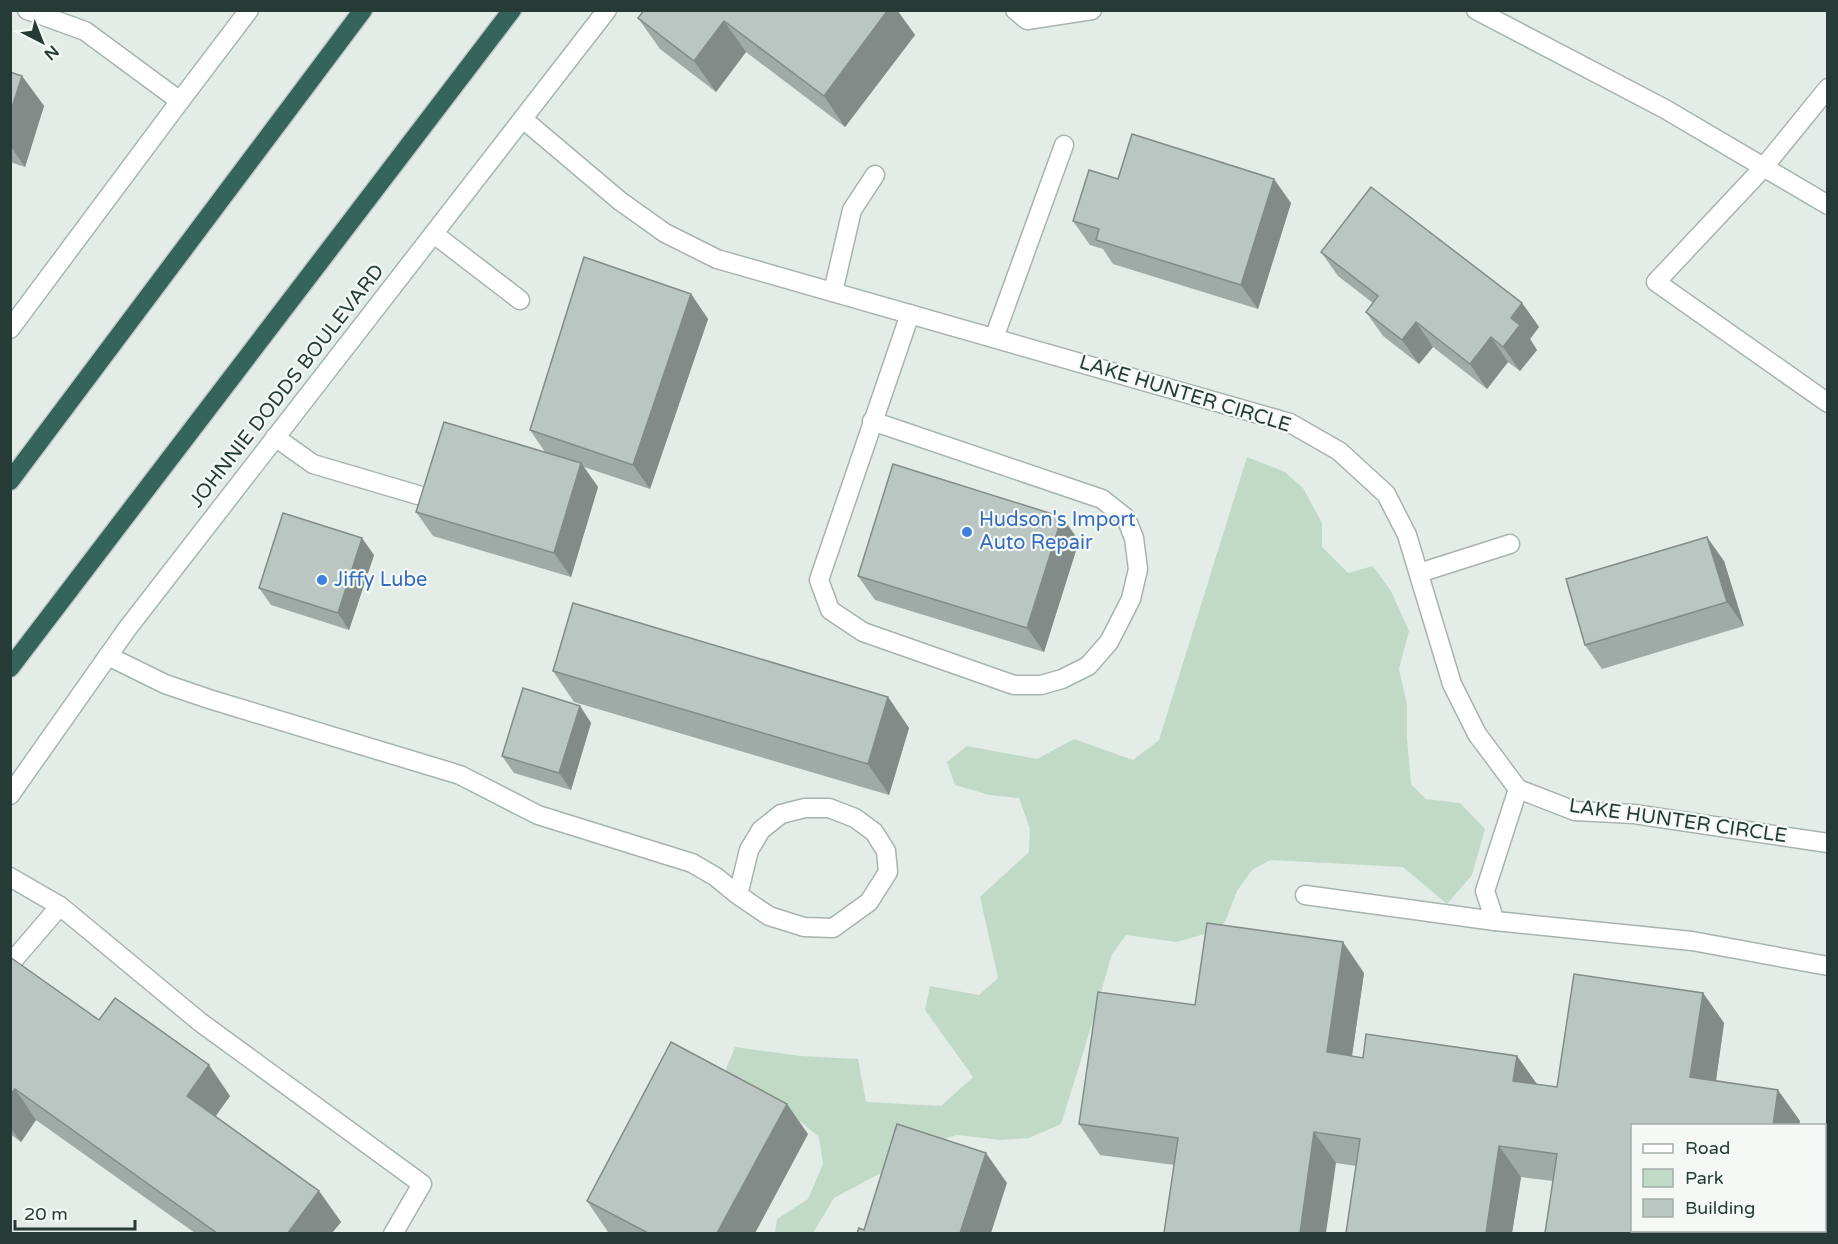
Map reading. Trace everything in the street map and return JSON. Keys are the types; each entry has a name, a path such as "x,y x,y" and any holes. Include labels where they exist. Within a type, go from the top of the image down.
{"highway":[{"path":"10,482 363,10"},
{"path":"10,668 512,10"}],"street":[{"path":"27,10 85,31 180,101"},
{"path":"10,329 249,10"},
{"name":"JOHNNIE DODDS BOULEVARD","path":"10,795 108,656 607,10"},
{"path":"1015,10 1027,20 1092,10"},
{"path":"1476,10 1665,109 1827,205"},
{"path":"1827,88 1763,168 1656,282 1827,403"},
{"name":"LAKE HUNTER CIRCLE","path":"523,119 620,201 665,232 717,259 1290,423 1330,445 1340,451 1386,494 1407,535 1452,684 1477,734 1518,789 1575,811 1634,814 1827,843"},
{"path":"994,338 1064,145"},
{"path":"833,292 852,210 875,175"},
{"path":"434,234 520,300"},
{"path":"872,421 1102,499 1126,518 1134,538 1138,569 1131,599 1110,642 1088,666 1062,680 1041,685 1014,685 863,632 830,610 819,580 872,421 910,314"},
{"path":"275,437 313,464 418,495"},
{"path":"1419,573 1510,544"},
{"path":"108,656 165,684 460,775 538,815 692,862 716,877 738,895 769,916 804,927 833,928 869,902 888,872 886,851 874,832 855,818 829,808 804,808 781,814 761,830 749,850 738,895"},
{"path":"1495,921 1485,891 1518,789"},
{"path":"10,877 60,906 200,1022 422,1184 393,1233"},
{"path":"1305,895 1495,921 1692,941 1827,966"},
{"path":"10,964 60,906"}],"green space":[{"path":"1247,457 1285,472 1303,488 1322,523 1322,547 1348,573 1373,566 1391,591 1409,631 1399,669 1407,704 1411,784 1426,799 1460,803 1485,829 1472,875 1447,904 1403,867 1270,860 1252,870 1237,891 1225,922 1215,931 1177,942 1126,935 1112,954 1061,1124 1029,1138 1001,1140 957,1135 919,1146 896,1167 834,1198 813,1233 775,1233 777,1219 808,1199 823,1164 819,1137 790,1113 728,1079 726,1069 735,1047 801,1056 858,1059 866,1102 941,1106 973,1077 925,1010 930,986 979,995 998,978 980,897 1029,852 1030,829 1019,798 989,795 955,785 947,762 967,746 1037,759 1074,739 1133,760 1159,740"}],"building":[{"path":"644,10 888,10 824,96 724,21 694,61 638,18"},
{"path":"10,72 22,76 10,114"},
{"path":"1132,134 1274,179 1241,285 1096,240 1099,229 1073,221 1089,170 1118,179"},
{"path":"1371,187 1522,303 1511,318 1520,325 1503,347 1491,337 1470,364 1416,322 1402,340 1366,312 1378,296 1321,252"},
{"path":"584,257 691,294 633,465 530,430"},
{"path":"444,422 581,463 554,553 416,512"},
{"path":"893,464 1062,517 1027,628 858,576"},
{"name":"Jiffy Lube","path":"283,513 362,538 338,613 259,588"},
{"path":"1707,537 1727,602 1585,645 1566,579"},
{"path":"573,603 888,697 868,764 553,671"},
{"path":"523,688 580,706 559,773 502,756"},
{"path":"1207,923 1343,942 1327,1052 1363,1058 1366,1034 1517,1056 1513,1081 1557,1087 1574,974 1703,993 1690,1077 1778,1090 1773,1124 1631,1124 1631,1232 1666,1233 1545,1233 1557,1154 1499,1146 1486,1233 1346,1233 1360,1139 1314,1132 1300,1233 1164,1233 1178,1138 1079,1124 1098,992 1195,1005"},
{"path":"10,957 99,1020 115,998 209,1065 187,1096 319,1191 288,1233 217,1233 15,1089 10,1095"},
{"path":"671,1042 787,1104 717,1233 648,1233 587,1201"},
{"path":"897,1124 986,1153 960,1233 857,1233 859,1228 864,1230"}],"place":[{"name":"Hudson's Import Auto Repair","path":"967,532"},
{"name":"Jiffy Lube","path":"322,580"}]}
